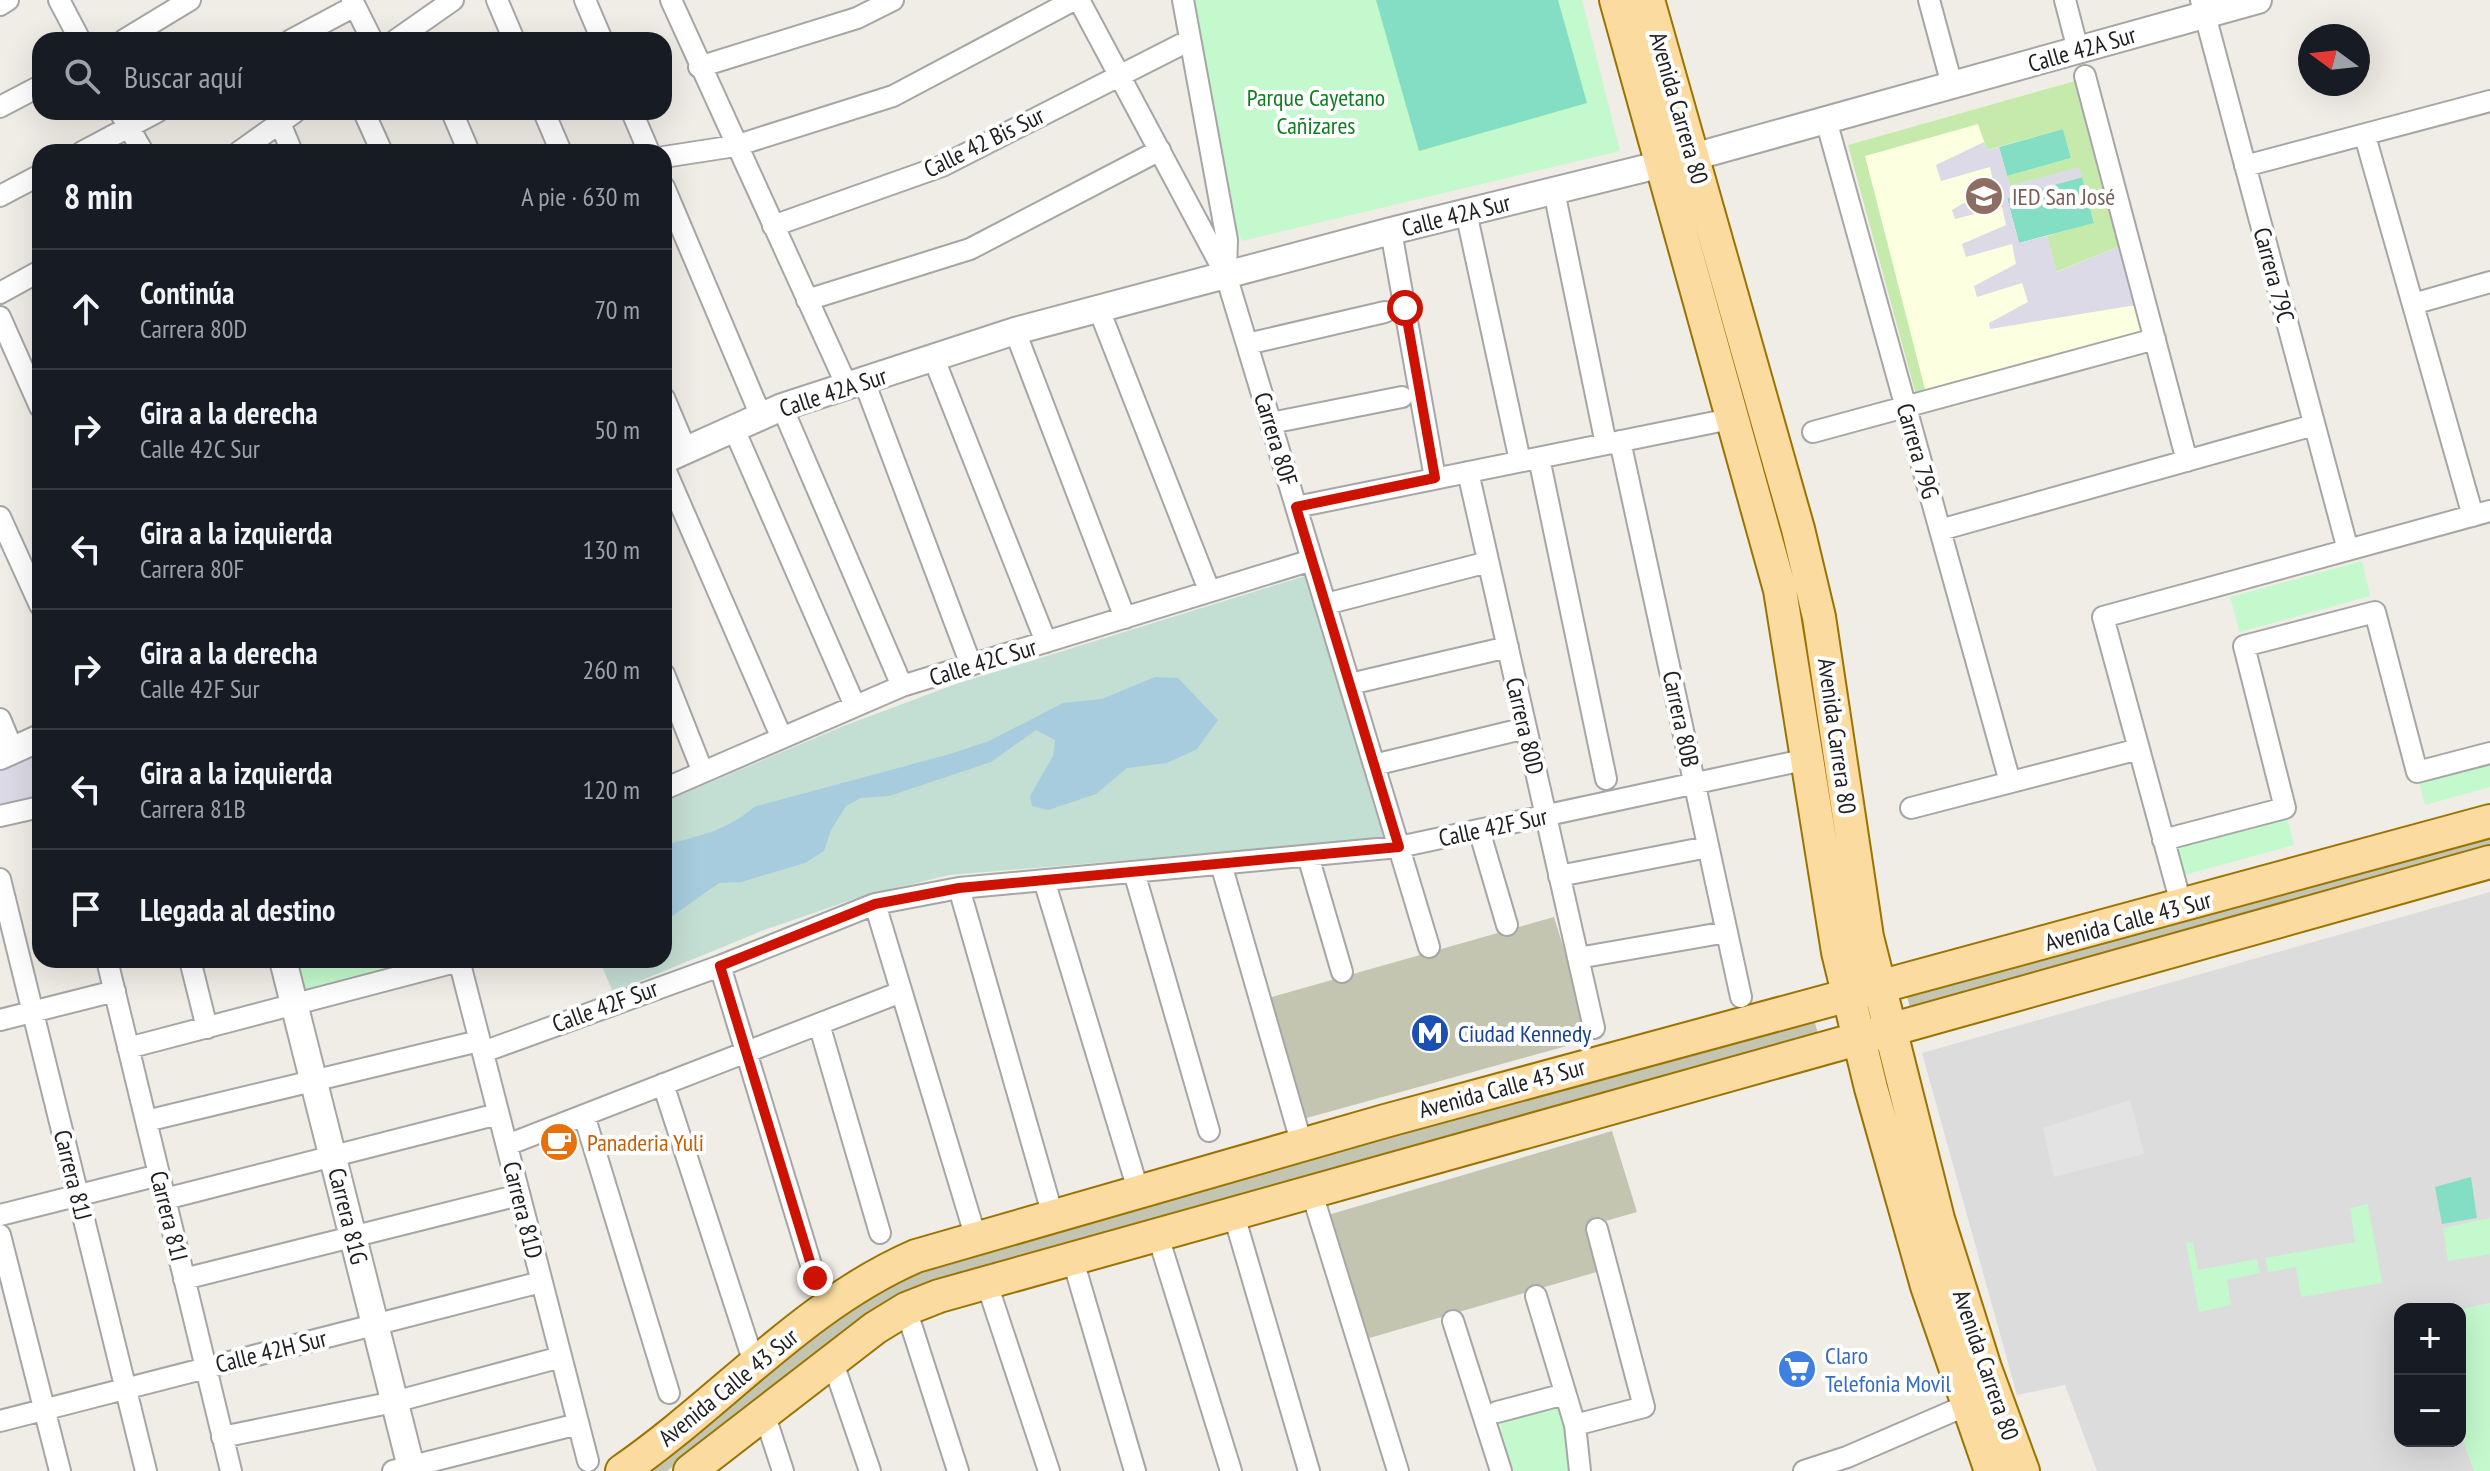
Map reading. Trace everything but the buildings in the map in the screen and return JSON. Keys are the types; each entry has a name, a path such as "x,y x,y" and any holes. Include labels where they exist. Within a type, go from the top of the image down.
{"main road":[{"name":"Avenida Carrera 80","path":"1616,0 1678,160 1775,442 1819,617 1861,903 1890,1029 1960,1291 2023,1471"},
{"name":"Avenida Carrera 80","path":"1651,1 1678,160 1735,418 1780,590 1832,920 1858,1038 1898,1188 1991,1471"},
{"name":"Avenida Calle 43 Sur","path":"622,1471 681,1427 754,1363 824,1309 890,1267 976,1238 1302,1145 2490,821"},
{"name":"Avenida Calle 43 Sur","path":"694,1470 832,1360 906,1309 986,1281 2490,862"}],"street":[{"path":"0,5 8,0"},
{"path":"59,0 76,32"},
{"path":"137,32 190,0"},
{"path":"497,0 511,32"},
{"path":"585,0 599,32"},
{"path":"699,67 857,18 893,0"},
{"path":"672,156 735,146 893,96 1076,0"},
{"name":"Carrera 80F","path":"1076,0 1226,275 1429,947"},
{"path":"1183,0 1188,41 1227,240 1226,275"},
{"path":"1929,0 1952,85"},
{"path":"2065,0 2078,50"},
{"name":"Calle 42A Sur","path":"675,455 772,412 1015,331 1098,307 1826,120 2078,50 2203,7 2258,0"},
{"path":"673,1 699,67 807,300 855,384 971,665"},
{"path":"419,32 448,2"},
{"path":"304,32 353,3 368,32"},
{"name":"Carrera 79C","path":"2203,7 2348,550"},
{"name":"Calle 42 Bis Sur","path":"773,226 942,166 1188,41"},
{"path":"2085,76 2187,461"},
{"path":"0,107 32,90"},
{"path":"2245,166 2490,101"},
{"path":"93,144 125,120 138,144"},
{"path":"250,144 284,120"},
{"path":"287,120 291,144"},
{"path":"368,120 378,144"},
{"path":"455,120 466,144"},
{"path":"547,120 558,144"},
{"path":"635,120 646,144"},
{"name":"Carrera 79G","path":"1826,120 2010,782"},
{"path":"2182,907 2103,617 2481,514 2413,304 2365,136"},
{"path":"807,300 970,249 1160,150"},
{"path":"0,196 32,179"},
{"name":"Carrera 80B","path":"1554,191 1695,783 1741,997"},
{"path":"672,204 902,686"},
{"path":"1466,212 1530,459 1606,779"},
{"path":"1391,231 1435,478"},
{"path":"0,293 32,275"},
{"path":"2413,304 2490,282"},
{"path":"1098,307 1209,590"},
{"path":"1247,344 1385,312"},
{"path":"0,317 32,389"},
{"path":"1015,331 1125,618"},
{"path":"1813,432 2155,339"},
{"path":"934,359 1046,642"},
{"path":"1271,423 1402,397"},
{"path":"1296,507 1735,418"},
{"path":"1940,530 2314,425"},
{"path":"734,429 855,706"},
{"name":"Carrera 80D","path":"1468,472 1594,1028"},
{"path":"672,485 781,736"},
{"path":"0,517 32,587"},
{"name":"Calle 42C Sur","path":"672,785 902,686 1312,560"},
{"path":"1326,604 1488,562"},
{"path":"2163,840 2285,808 2244,646 2375,612 2417,772 2490,753"},
{"path":"1350,684 1508,647"},
{"path":"672,694 702,770"},
{"path":"0,719 6,753 32,742"},
{"path":"1374,765 1526,728"},
{"path":"1911,808 2139,749"},
{"name":"Calle 42F Sur","path":"146,1121 481,1047 720,966 875,904 959,888 1399,847 1808,759"},
{"path":"0,816 32,809"},
{"path":"1479,830 1507,925"},
{"path":"1559,876 1708,847"},
{"path":"1308,856 1342,972"},
{"path":"1221,864 1302,1145"},
{"path":"1134,872 1209,1131"},
{"name":"Carrera 81J","path":"0,879 146,1471"},
{"path":"1044,880 1139,1193"},
{"path":"959,888 1053,1216"},
{"path":"875,904 976,1238"},
{"path":"1578,958 1727,932"},
{"path":"720,966 815,1278"},
{"name":"Carrera 81I","path":"109,968 231,1471"},
{"path":"192,968 207,1028"},
{"name":"Carrera 81G","path":"285,968 394,1402 405,1470"},
{"path":"128,1048 430,968"},
{"name":"Carrera 81D","path":"462,968 588,1461"},
{"path":"0,1020 115,991"},
{"path":"507,1145 901,992"},
{"path":"819,1024 880,1233"},
{"path":"663,1084 754,1363"},
{"path":"165,1199 498,1114"},
{"path":"584,1115 669,1393"},
{"path":"0,1215 159,1175"},
{"path":"1311,1190 1398,1471"},
{"path":"184,1279 519,1195"},
{"path":"1233,1212 1309,1471"},
{"path":"1575,1425 1644,1407 1597,1229"},
{"path":"1157,1233 1231,1471"},
{"path":"0,1235 60,1471"},
{"path":"1072,1257 1135,1471"},
{"path":"986,1281 1049,1471"},
{"name":"Calle 42H Sur","path":"0,1421 541,1282"},
{"path":"1536,1296 1575,1425 1580,1471"},
{"path":"906,1309 958,1471"},
{"path":"1453,1321 1501,1471"},
{"path":"222,1437 394,1402 561,1357"},
{"path":"832,1360 870,1471"},
{"path":"1497,1412 1565,1394"},
{"path":"1804,1471 1849,1464 1967,1405"},
{"path":"764,1413 783,1471"},
{"path":"405,1470 578,1424"}],"shaded area":[{"name":"IED San José","path":"2075,81 2143,333 1926,393 1848,145"},
{"path":"1984,142 1987,150 1999,147 2010,186 2079,167 2082,177 2007,198 2019,243 2047,236 2057,272 2120,246 2136,305 1990,329 1989,323 2028,302 2022,283 1977,297 1974,286 2016,264 2012,244 1966,257 1962,244 2006,225 2002,207 1955,219 1952,210 1994,185 1990,167 1941,181 1936,165"},
{"path":"1305,576 1384,839 949,875 857,898 764,930 672,968 672,799 846,725 956,684"},
{"path":"32,757 32,797 0,805 0,771"},
{"path":"2490,830 2490,856 1912,1014 1905,990"},
{"path":"2490,892 2490,1303 2466,1309 2466,1303 2394,1303 2394,1447 2466,1447 2474,1471 2097,1471 2065,1385 2017,1395 1922,1053"},
{"path":"1554,917 1592,1039 1303,1119 1268,998"},
{"path":"602,968 671,968 613,992"},
{"path":"1813,1015 1819,1038 853,1327 667,1471 636,1471 844,1310 902,1276"},
{"path":"2130,1100 2144,1154 2054,1177 2043,1128"},
{"path":"1612,1131 1637,1212 1588,1226 1600,1271 1366,1339 1328,1215"}],"green space":[{"name":"Parque Cayetano Cañizares","path":"1192,0 1582,0 1620,151 1242,241 1230,217"},
{"path":"1376,0 1558,0 1587,103 1419,151"},
{"path":"2075,81 2120,246 2056,272 2047,236 2094,222 2079,168 2010,186 2007,176 2071,158 2063,129 1987,150 1978,124 1865,156 1926,393 1916,395 1848,145"},
{"path":"2063,129 2071,158 2007,176 1999,147"},
{"path":"2082,177 2094,223 2019,243 2007,198"},
{"path":"2362,561 2370,596 2240,632 2230,597"},
{"path":"2490,762 2490,787 2425,805 2419,781"},
{"path":"2287,817 2294,845 2184,875 2177,847"},
{"path":"298,968 407,968 304,993"},
{"path":"2471,1177 2477,1218 2442,1224 2435,1187"},
{"path":"2368,1204 2382,1283 2301,1297 2296,1267 2268,1272 2265,1258 2355,1242 2350,1208"},
{"path":"2490,1218 2490,1254 2448,1261 2443,1228"},
{"path":"2193,1242 2198,1270 2257,1259 2260,1273 2227,1280 2231,1305 2199,1312 2186,1243"},
{"path":"2490,1303 2490,1471 2474,1471 2466,1447 2466,1309"},
{"path":"1555,1396 1570,1428 1573,1471 1512,1471 1497,1413"}],"water":[{"path":"1155,677 1178,678 1218,720 1197,749 1167,763 1127,768 1096,794 1048,810 1032,806 1030,796 1053,756 1055,740 1036,730 991,762 889,796 861,798 846,806 831,830 824,851 805,863 741,882 719,883 672,916 672,843 722,827 754,807 989,741 1063,703 1102,699"}],"place":[{"name":"IED San José","path":"1984,196"},
{"name":"Ciudad Kennedy","path":"1430,1033"},
{"name":"Panaderia Yuli","path":"559,1142"},
{"name":"Claro Telefonia Movil","path":"1797,1369"}],"route":[{"path":"815,1278 720,966 875,904 959,888 1399,847 1296,507 1435,478 1405,308"}]}
